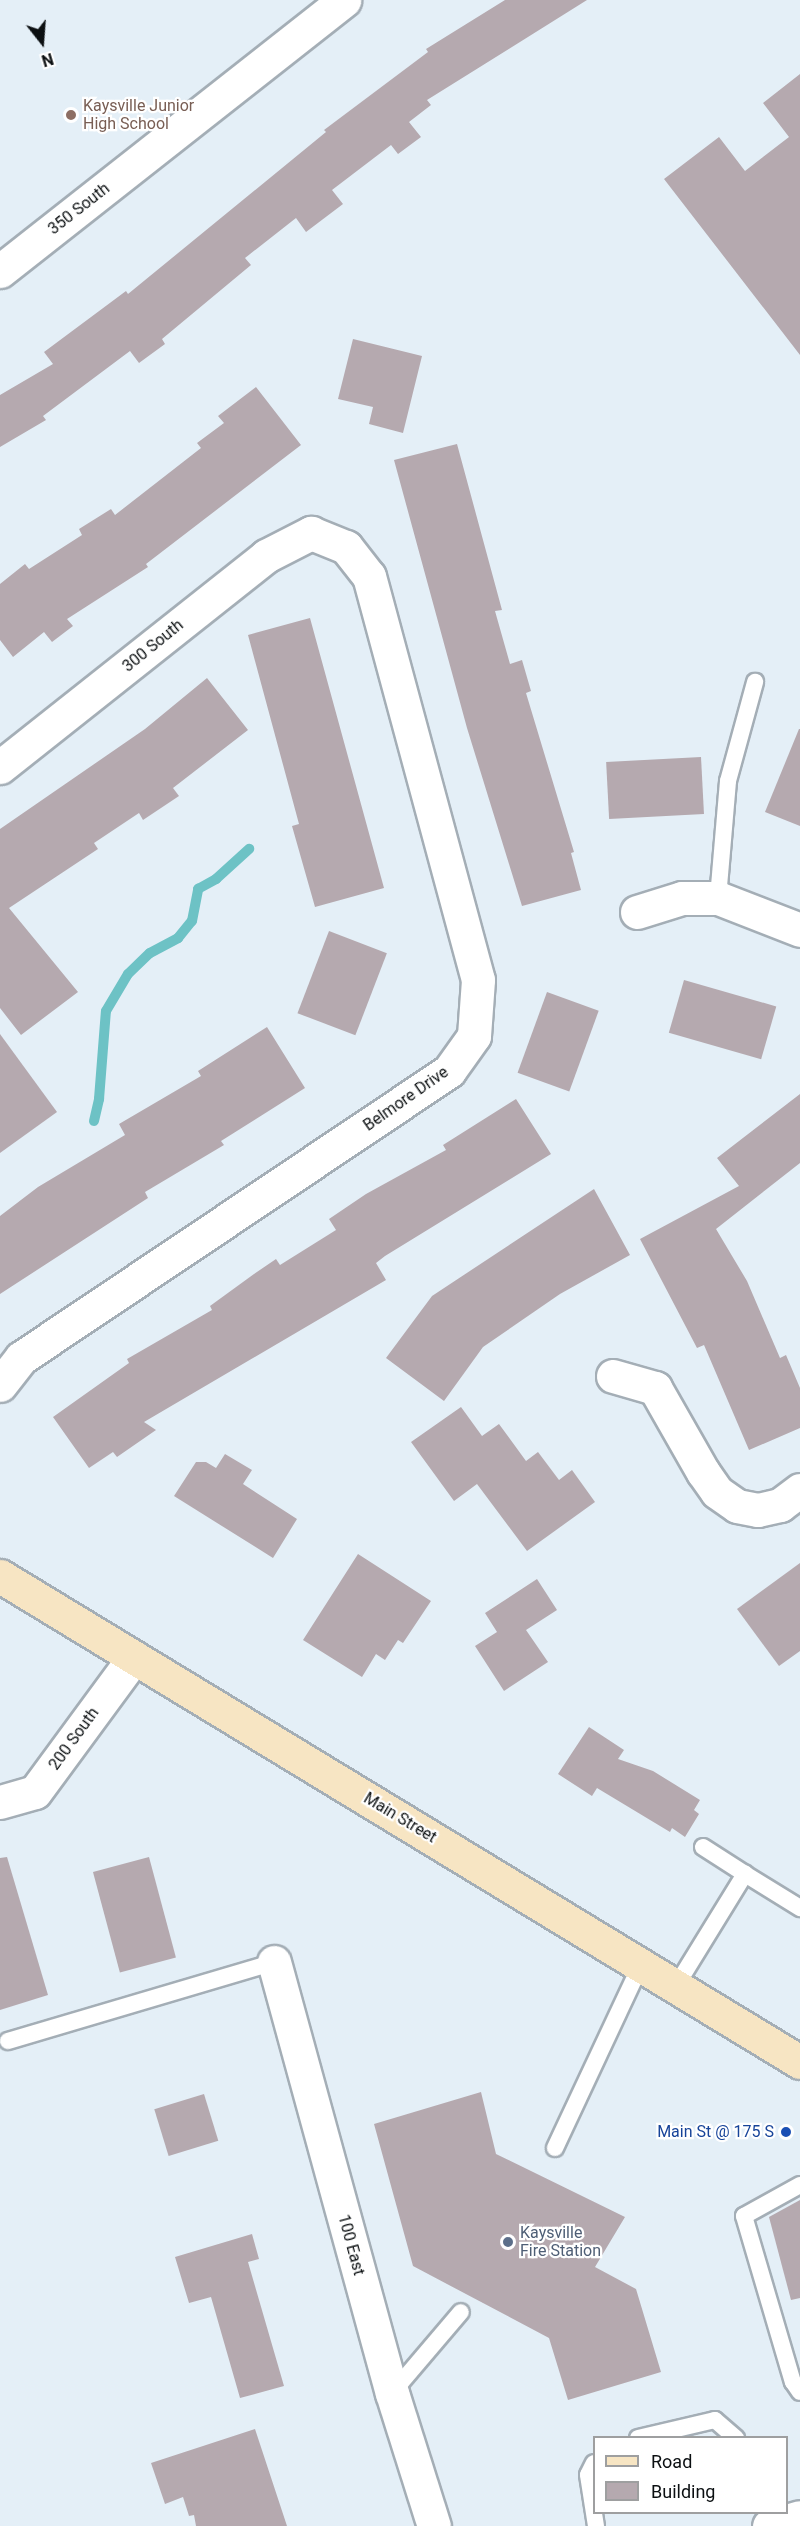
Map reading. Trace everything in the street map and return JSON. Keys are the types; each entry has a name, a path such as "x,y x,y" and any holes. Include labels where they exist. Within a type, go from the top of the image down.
{"main road":[{"name":"Main Street","path":"0,1576 800,2062"}],"street":[{"name":"350 South","path":"0,271 344,0"},
{"name":"300 South","path":"0,767 266,556 310,532"},
{"name":"Belmore Drive","path":"0,1385 21,1358 449,1071 474,1036 478,980 369,576 346,547 310,532"},
{"path":"637,912 682,898 718,898 800,930"},
{"path":"613,1376 655,1388 703,1472 717,1492 737,1506 758,1510 780,1505 800,1490"},
{"name":"200 South","path":"0,1802 35,1791 134,1657"},
{"name":"100 East","path":"274,1962 392,2393 434,2526"}],"lane":[{"path":"718,898 728,781 755,682"},
{"path":"703,1847 800,1908"},
{"path":"676,1986 745,1874"},
{"path":"8,2041 274,1962"},
{"path":"555,2148 641,1964"},
{"path":"800,2185 744,2216 793,2382 800,2392"},
{"path":"392,2393 461,2312"},
{"path":"647,2436 715,2420 734,2436"},
{"path":"593,2465 588,2475 593,2507"}],"building":[{"path":"505,0 587,0 427,100 431,105 409,122 421,137 398,154 391,145 332,190 343,204 306,232 296,218 245,258 251,265 162,339 165,344 139,363 130,351 43,416 46,420 0,447 0,395 53,364 44,352 126,291 128,294 326,132 324,130 428,52 426,49"},
{"path":"800,74 800,355 664,179 719,137 745,171 789,137 763,103"},
{"path":"353,339 422,356 403,433 369,424 373,407 338,399"},
{"path":"256,387 301,445 146,564 148,567 67,619 73,626 52,642 44,632 13,657 0,640 0,584 25,564 29,569 82,535 79,529 111,509 115,515 201,448 197,443 224,423 218,416"},
{"path":"457,444 502,610 495,611 510,664 522,660 531,691 526,693 574,852 571,853 581,890 522,906 467,728 394,460"},
{"path":"310,618 384,888 315,907 292,826 299,824 248,635"},
{"path":"207,678 248,730 173,788 179,796 143,820 139,813 94,843 98,849 9,908 78,992 21,1035 0,1008 0,829 145,729"},
{"path":"800,729 800,826 765,812"},
{"path":"701,757 704,814 609,819 606,762"},
{"path":"329,931 387,953 355,1035 297,1013"},
{"path":"684,980 776,1006 761,1059 669,1033"},
{"path":"547,992 599,1011 569,1092 518,1073"},
{"path":"267,1027 305,1088 221,1141 224,1145 145,1192 148,1198 0,1294 0,1216 38,1187 125,1135 119,1124 201,1076 198,1071"},
{"path":"0,1034 57,1112 0,1153"},
{"path":"800,1094 800,1163 716,1229 747,1281 780,1358 786,1355 800,1388 800,1428 749,1450 704,1345 697,1348 640,1239 739,1186 717,1158"},
{"path":"516,1099 551,1154 385,1256 376,1263 386,1280 144,1422 156,1430 117,1457 113,1452 89,1468 53,1417 129,1363 127,1359 212,1310 210,1306 276,1259 280,1265 336,1230 329,1219 366,1194 446,1150 443,1145"},
{"path":"594,1189 630,1255 560,1294 483,1347 444,1401 386,1358 432,1296"},
{"path":"461,1407 482,1436 499,1424 526,1461 538,1452 559,1480 572,1470 595,1502 527,1551 477,1484 454,1501 411,1442"},
{"path":"225,1454 252,1470 243,1484 297,1519 273,1558 174,1496 196,1462 206,1462 216,1468"},
{"path":"358,1554 431,1601 403,1643 398,1640 385,1660 376,1654 362,1677 303,1640"},
{"path":"800,1563 800,1651 779,1666 737,1609"},
{"path":"537,1579 557,1610 526,1630 548,1662 504,1691 475,1646 497,1632 485,1613"},
{"path":"589,1727 624,1750 618,1759 653,1771 700,1800 694,1810 699,1814 685,1837 672,1828 670,1832 597,1788 592,1796 558,1774"},
{"path":"7,1857 48,1995 0,2010 0,1858"},
{"path":"149,1857 176,1957 120,1972 93,1872"},
{"name":"Kaysville Fire Station","path":"481,2092 496,2154 625,2217 595,2267 636,2289 661,2372 568,2400 549,2338 413,2266 374,2124"},
{"path":"204,2094 218,2141 169,2156 154,2109"},
{"path":"800,2200 800,2298 791,2300 769,2217"},
{"path":"252,2234 259,2259 248,2262 284,2386 240,2398 211,2297 189,2303 175,2257"},
{"path":"255,2429 287,2526 196,2526 194,2515 189,2516 183,2497 165,2504 151,2463"}],"waterway":[{"path":"94,1121 99,1099 106,1011 128,974 150,953 178,938 192,921 198,889 216,879 249,849"}],"place":[{"name":"Kaysville Junior High School","path":"71,115"},
{"name":"Main St @ 175 S","path":"786,2132"},
{"name":"Kaysville Fire Station","path":"508,2242"}]}
